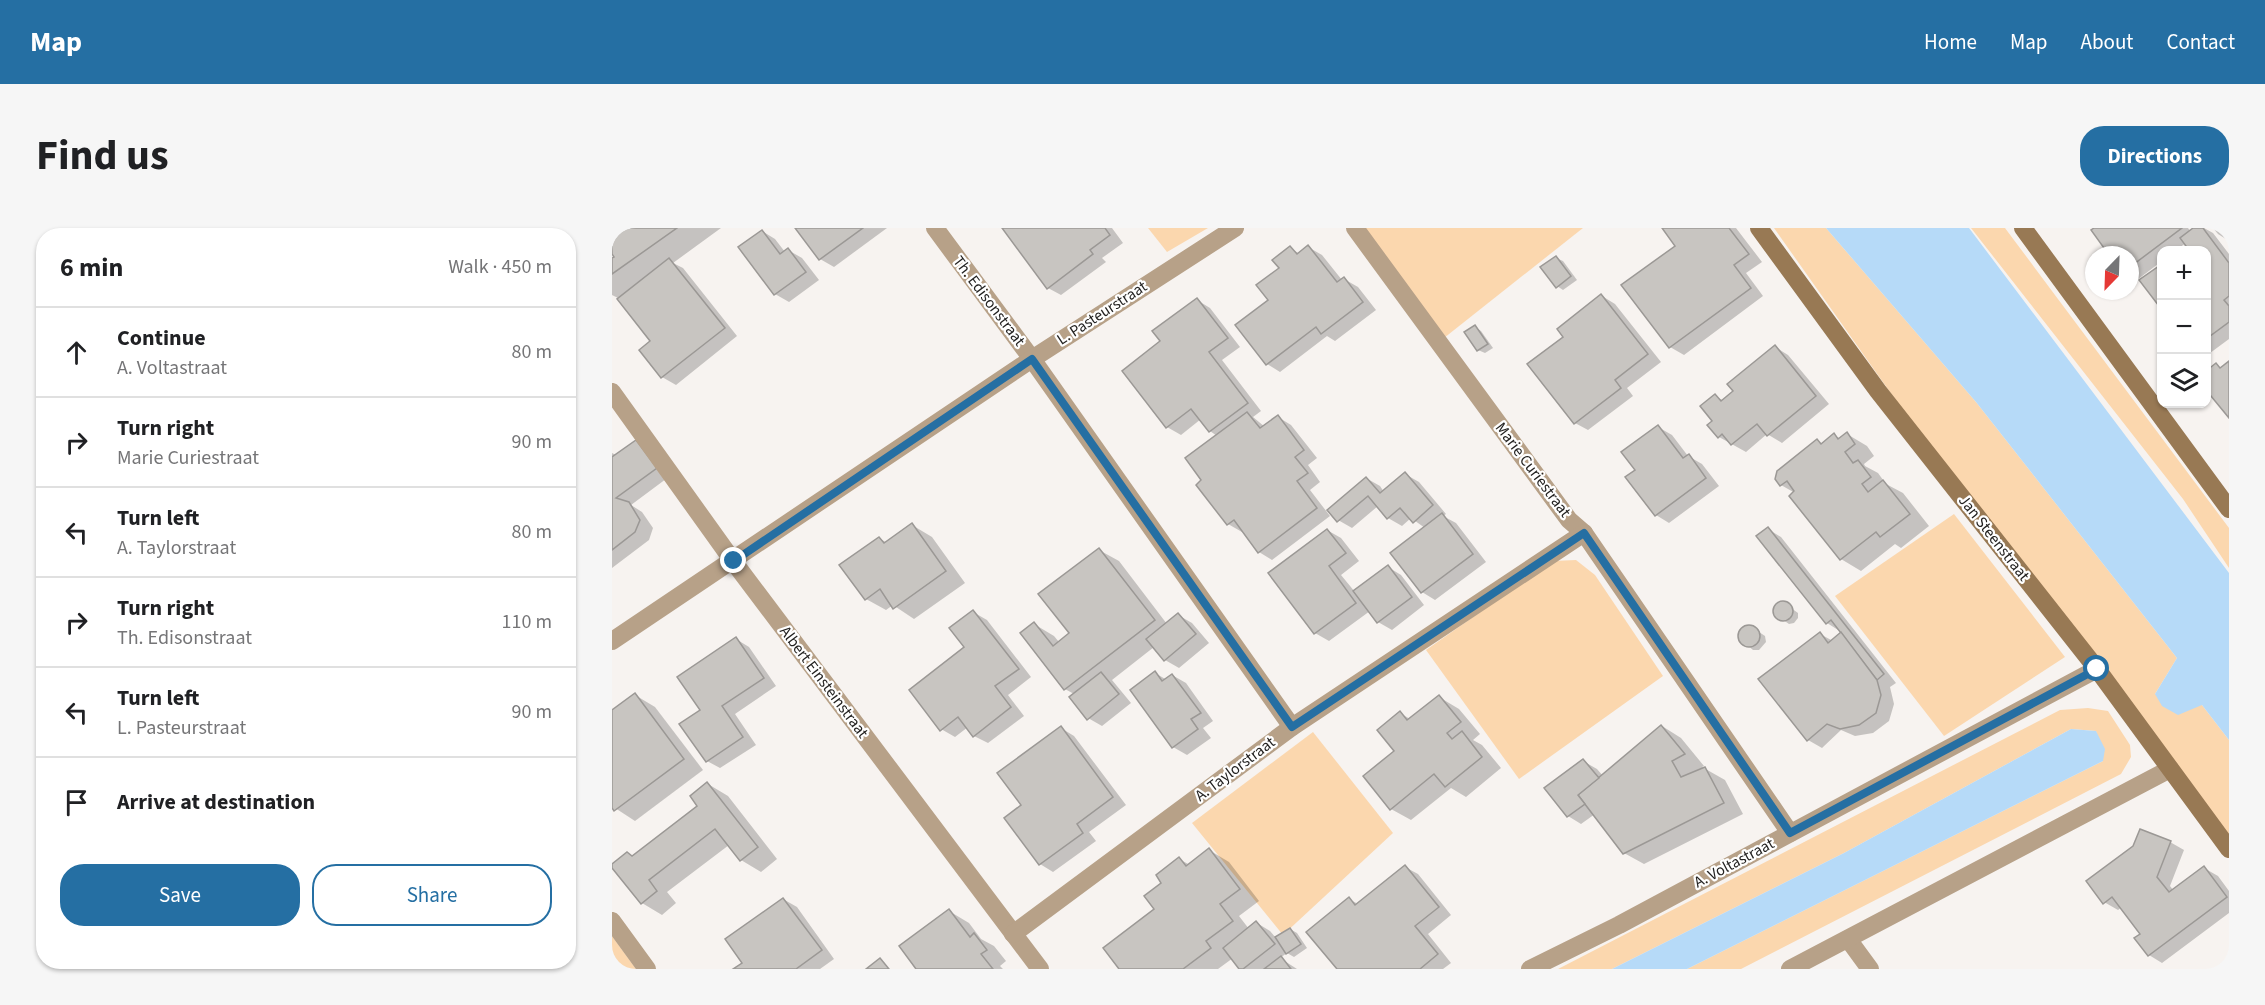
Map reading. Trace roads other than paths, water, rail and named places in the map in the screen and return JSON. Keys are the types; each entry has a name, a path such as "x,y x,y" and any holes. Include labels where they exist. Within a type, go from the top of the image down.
{"street":[{"name":"Th. Edisonstraat","path":"935,228 1032,359 1292,727"},
{"name":"L. Pasteurstraat","path":"612,641 1032,359 1235,228"},
{"name":"Marie Curiestraat","path":"1355,228 1569,520 1584,533 1790,833"},
{"name":"Jan Steenstraat","path":"1759,228 1878,391 2097,669 2229,849"},
{"path":"2024,228 2229,509"},
{"name":"Albert Einsteinstraat","path":"612,392 734,561 1040,969"},
{"name":"A. Taylorstraat","path":"1013,934 1292,727 1584,533"},
{"name":"A. Voltastraat","path":"1530,969 1619,925 2097,669"},
{"path":"1790,969 2170,769"},
{"path":"612,921 647,969"},
{"path":"1848,939 1870,969"}],"water":[{"path":"1826,228 1969,228 2229,573 2229,740 2202,705 2178,715 2162,706 2155,694 2177,658 1976,402"},
{"path":"2071,729 2096,731 2105,749 2103,761 1687,969 1612,969 1844,853"}]}
